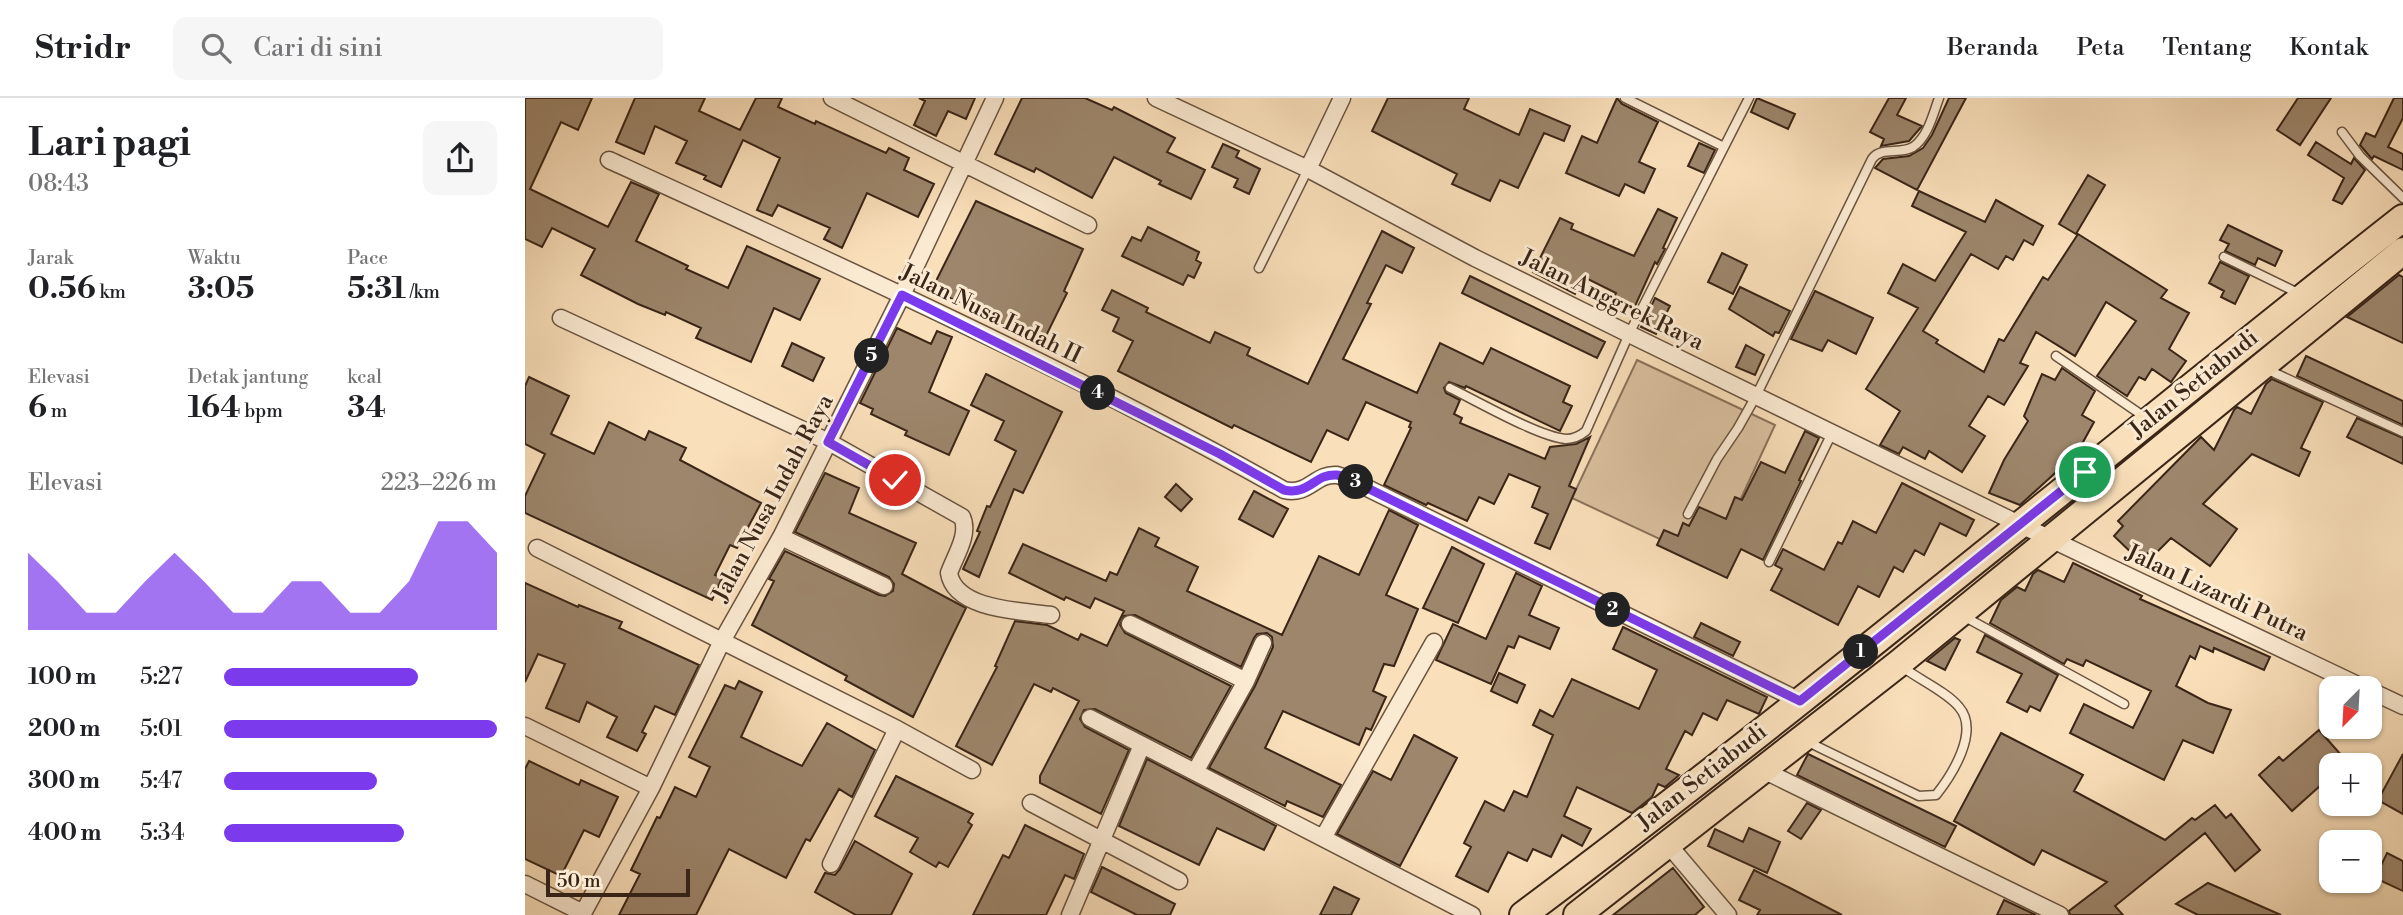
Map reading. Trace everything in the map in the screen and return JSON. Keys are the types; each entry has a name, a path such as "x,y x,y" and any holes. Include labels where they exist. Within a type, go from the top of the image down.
{"main road":[{"name":"Jalan Setiabudi","path":"1523,915 1800,701 2403,218"},
{"name":"Jalan Setiabudi","path":"1577,915 1898,664 2260,366 2394,262"}],"street":[{"path":"832,98 1088,225"},
{"name":"Jalan Nusa Indah Raya","path":"583,914 651,788 722,641 781,537 902,295 995,98"},
{"name":"Jalan Anggrek Raya","path":"1156,98 1308,169 1629,334 2050,539"},
{"path":"1308,169 1342,98"},
{"name":"Jalan Nusa Indah II","path":"610,160 902,295 1220,454 1284,490 1302,490 1325,477 1336,475 1353,481 1800,701"},
{"path":"561,318 828,442 962,517 966,525 965,533 949,573 950,581 958,591 977,602 1051,615"},
{"path":"781,537 884,586"},
{"name":"Jalan Lizardi Putra","path":"2050,539 2339,676"},
{"path":"537,548 897,729 972,770"},
{"path":"1130,624 1246,681"},
{"path":"1323,838 1434,642"},
{"path":"1195,772 1246,681 1263,643"},
{"path":"2382,696 2403,706"},
{"path":"1090,718 1472,915"},
{"path":"525,726 651,788"},
{"path":"831,864 897,729"},
{"path":"1070,915 1142,745"},
{"path":"1763,770 2060,915"},
{"path":"1031,803 1179,881"},
{"path":"1667,843 1728,915"},
{"path":"525,884 583,914"}],"lane":[{"path":"1625,98 1724,147"},
{"path":"1450,388 1528,426 1555,436 1567,439 1578,437 1586,431 1629,334 1749,98"},
{"path":"1688,514 1717,459 1756,396 1872,159 1876,153 1882,151 1894,153 1912,148 1929,125 1939,98"},
{"path":"2342,132 2360,156 2403,198"},
{"path":"1259,268 1308,169"},
{"path":"2224,257 2305,295"},
{"path":"2056,356 2148,420"},
{"path":"2260,366 2403,432"},
{"path":"1769,562 1832,433"},
{"path":"1959,613 2124,705"},
{"path":"1801,738 1919,796 1936,795 1948,780 1963,750 1966,716 1958,705 1898,664"}],"shaded area":[{"path":"1637,360 1775,425 1711,563 1572,498"}],"building":[{"path":"525,98 592,98 578,130 561,122 530,189 608,227 631,182 659,194 636,241 688,266 686,269 728,288 747,246 820,279 800,320 774,308 751,362 696,338 701,328 666,312 665,315 638,304 581,275 595,249 552,228 542,247 525,239"},
{"path":"635,98 705,98 699,111 740,130 756,98 782,98 778,107 886,153 889,148 909,158 904,170 934,184 918,217 867,193 842,248 824,239 830,228 778,205 772,216 757,210 780,158 743,140 721,187 704,179 706,176 676,163 687,141 655,126 644,154 616,142"},
{"path":"919,98 975,98 966,119 948,111 936,136 914,125 925,101"},
{"path":"1022,98 1085,98 1112,110 1114,107 1175,138 1167,152 1205,170 1191,199 1159,184 1161,181 1114,157 1092,198 1036,168 1034,172 995,154"},
{"path":"1388,98 1469,98 1464,109 1519,135 1530,109 1570,126 1564,141 1544,133 1518,188 1500,180 1490,201 1452,184 1457,174 1372,131"},
{"path":"1617,98 1622,104 1658,122 1639,162 1655,169 1644,193 1625,184 1619,196 1566,173 1582,136 1597,143"},
{"path":"1757,98 1795,114 1788,129 1751,112"},
{"path":"1889,98 1906,98 1897,115 1922,126 1909,141 1881,146 1884,139 1870,132"},
{"path":"1949,98 1966,98 1917,190 1875,168 1883,159 1909,156 1923,148"},
{"path":"2298,98 2331,98 2300,145 2277,130"},
{"path":"2394,98 2403,98 2403,118 2388,147 2403,154 2403,170 2374,156 2372,159 2360,145 2366,133 2375,137"},
{"path":"2316,142 2351,164 2354,158 2365,170 2342,204 2333,200 2344,178 2308,155"},
{"path":"1699,143 1715,150 1704,173 1688,166"},
{"path":"1223,144 1239,151 1236,157 1260,169 1249,194 1234,187 1238,179 1212,167"},
{"path":"2088,175 2105,185 2076,234 2059,224"},
{"path":"1919,191 1985,222 1996,200 2043,226 2033,245 2024,240 2013,260 2006,256 1998,269 1971,254 1923,331 1938,340 1936,343 1984,372 1999,339 2004,341 2043,277 2048,280 2078,234 2167,290 2161,298 2189,313 2169,349 2186,361 2171,382 2152,369 2145,380 2139,377 2127,396 2097,376 2136,321 2106,302 2075,356 2036,332 2020,363 2028,366 2004,405 1988,396 1969,426 1985,436 1962,472 1929,451 1925,459 1903,447 1899,454 1880,445 1900,411 1866,389 1918,308 1888,293 1903,264 1935,281 1966,232 1912,206"},
{"path":"976,201 1083,249 1064,291 1067,293 1042,344 932,289"},
{"path":"1658,209 1677,218 1663,248 1665,249 1657,264 1655,262 1631,315 1610,305 1616,293 1584,277 1575,294 1533,272 1560,218 1573,224 1571,229 1634,256"},
{"path":"2228,225 2282,251 2275,266 2258,258 2255,265 2225,251 2229,244 2220,240"},
{"path":"1148,227 1199,252 1196,260 1201,263 1194,278 1188,275 1183,285 1122,256 1132,237 1141,241"},
{"path":"1382,231 1414,248 1402,273 1386,265 1367,303 1371,304 1343,359 1417,393 1440,343 1483,364 1491,348 1570,386 1563,402 1572,406 1560,431 1466,386 1465,388 1449,382 1444,388 1446,393 1460,400 1454,414 1462,418 1460,423 1545,459 1550,447 1576,444 1590,437 1569,486 1576,489 1550,549 1535,543 1548,514 1532,507 1540,487 1509,474 1494,504 1479,497 1467,521 1384,485 1411,428 1411,422 1366,402 1348,440 1327,430 1311,462 1234,425 1232,428 1118,371 1133,341 1113,331 1119,318 1102,310 1112,290 1148,308 1146,312 1210,343 1215,332 1250,348 1247,355 1308,384"},
{"path":"1722,253 1747,265 1733,294 1708,282"},
{"path":"2220,262 2249,276 2235,304 2221,297 2224,291 2209,283"},
{"path":"2399,275 2403,277 2403,343 2347,317"},
{"path":"1470,276 1605,342 1597,358 1462,293"},
{"path":"1740,287 1790,311 1779,333 1775,332 1773,336 1729,309"},
{"path":"1815,291 1873,318 1856,354 1828,340 1822,351 1791,339"},
{"path":"1655,298 1670,306 1656,334 1641,327"},
{"path":"897,328 931,344 937,331 952,337 929,392 969,411 949,455 905,435 907,431 871,414 873,409 860,403"},
{"path":"792,343 824,358 813,381 782,366"},
{"path":"1746,345 1764,355 1755,375 1736,367"},
{"path":"2306,356 2403,401 2403,425 2297,376"},
{"path":"2062,368 2095,391 2082,415 2094,422 2077,453 2020,505 1989,493 2004,460 2028,421 2024,416 2042,374 2055,380"},
{"path":"986,374 1062,412 1023,493 1014,489 979,577 963,569 980,532 977,531 987,506 990,507 1016,451 995,440 1004,421 971,405"},
{"path":"529,377 569,396 551,434 594,454 609,422 645,440 649,431 686,448 680,460 761,503 737,548 730,545 715,575 722,578 712,600 525,513 525,496 545,454 525,444 525,386"},
{"path":"2272,379 2323,402 2301,448 2310,452 2299,476 2252,454 2203,504 2237,529 2210,566 2171,538 2154,555 2150,551 2140,561 2114,536 2123,526 2118,521 2201,437 2214,450 2234,410 2237,407 2251,414 2266,384"},
{"path":"2357,418 2403,438 2403,464 2347,437"},
{"path":"1805,431 1819,438 1763,560 1741,549 1727,578 1657,545 1664,530 1678,536 1683,523 1689,526 1699,507 1726,519 1735,497 1742,500 1761,462 1785,473"},
{"path":"825,473 859,488 849,513 916,543 902,574 966,608 913,717 845,680 847,676 752,625 774,581 769,579 785,551 879,595 885,596 893,591 894,584 889,577 795,532"},
{"path":"1902,483 1974,520 1966,536 1940,523 1924,555 1915,550 1903,572 1894,567 1879,597 1858,586 1838,625 1771,590 1782,569 1775,565 1783,549 1824,570 1838,542 1842,544 1853,521 1876,533"},
{"path":"1176,484 1192,499 1181,511 1165,497"},
{"path":"1254,491 1288,509 1273,537 1239,519"},
{"path":"1389,510 1418,525 1386,595 1418,609 1394,666 1384,664 1373,691 1386,697 1371,730 1366,728 1359,745 1283,711 1265,748 1341,785 1323,817 1287,801 1285,806 1209,768 1255,686 1273,647 1272,637 1267,633 1257,634 1241,667 1135,615 1124,616 1120,625 1125,633 1231,686 1191,758 1095,709 1084,710 1080,719 1085,727 1129,750 1101,814 1040,783 1040,776 1079,701 1053,688 1051,692 1034,684 992,765 956,746 997,667 995,666 1015,621 1047,625 1078,640 1081,634 1107,646 1124,611 1095,598 1090,608 1066,597 1064,600 1009,573 1023,544 1106,581 1110,572 1117,575 1139,528 1159,538 1155,546 1198,567 1187,591 1282,635 1319,556 1359,575"},
{"path":"1452,547 1484,564 1458,623 1423,608"},
{"path":"2073,563 2142,596 2140,599 2270,657 2264,670 2214,648 2213,652 2200,646 2195,659 2190,656 2176,686 2208,703 2231,710 2213,753 2183,740 2164,780 2070,733 2084,704 2133,728 2151,691 2086,660 2083,666 2067,659 2064,664 1990,623 2001,600 2017,587 2025,591 2033,574 2038,570 2064,582"},
{"path":"1516,573 1542,586 1529,615 1559,628 1550,649 1519,636 1514,648 1508,646 1491,684 1436,660 1453,624 1486,639"},
{"path":"525,583 578,607 579,605 622,622 619,628 699,665 675,715 655,706 642,732 646,734 637,751 607,737 617,717 587,702 579,722 546,708 565,664 538,654 525,682"},
{"path":"1701,623 1740,642 1733,656 1694,637"},
{"path":"1623,627 1767,697 1759,714 1727,700 1717,720 1703,713 1692,735 1685,731 1666,769 1679,775 1665,787 1658,784 1652,797 1632,813 1577,787 1564,816 1591,829 1582,846 1562,835 1551,857 1533,849 1527,861 1508,852 1488,892 1456,876 1471,847 1464,843 1485,801 1504,811 1514,791 1527,797 1553,735 1533,725 1540,710 1553,717 1572,679 1639,709 1657,670 1613,649"},
{"path":"1985,635 2058,675 2040,711 2030,706 2027,712 2007,702 2022,674 1977,652"},
{"path":"1955,638 1960,640 1945,670 1927,661"},
{"path":"1499,673 1525,685 1517,703 1491,691"},
{"path":"739,681 762,692 741,737 802,766 827,723 875,750 852,797 839,789 810,841 806,839 786,878 729,849 696,915 619,915 640,874 631,870 675,787 696,797 710,767 689,757 725,685 735,689"},
{"path":"2319,730 2319,739 2327,739 2339,753 2319,753 2319,787 2292,811 2259,775 2279,757 2283,761"},
{"path":"2001,733 2083,775 2074,791 2165,840 2192,818 2195,820 2215,805 2226,818 2231,814 2260,850 2235,871 2205,833 2115,906 2123,915 2070,915 2069,911 2107,882 2042,850 2034,865 1954,821"},
{"path":"1414,735 1457,758 1400,866 1337,834 1373,771 1391,780"},
{"path":"1808,754 1956,826 1945,847 1797,775"},
{"path":"2403,754 2403,814 2382,802 2382,793"},
{"path":"1147,759 1276,826 1264,850 1217,828 1199,865 1119,826"},
{"path":"529,761 579,785 581,780 618,797 599,837 584,830 561,876 525,859 525,769"},
{"path":"896,776 973,814 968,822 972,825 948,867 939,862 936,867 910,852 918,838 875,816"},
{"path":"1807,803 1821,810 1801,839 1788,831"},
{"path":"1025,825 1084,854 1074,879 1065,875 1046,915 973,915 1003,855 1009,858"},
{"path":"1749,828 1780,842 1767,873 1708,846 1715,829 1743,842"},
{"path":"855,841 912,874 891,915 856,915 815,892 825,873 835,875 840,869"},
{"path":"2387,853 2403,861 2403,891 2382,881 2382,863"},
{"path":"1102,867 1175,904 1170,915 1137,915 1091,892"},
{"path":"1673,868 1704,907 1695,915 1613,915"},
{"path":"1754,870 1842,915 1757,915 1760,910 1739,900"},
{"path":"2208,883 2281,915 2198,915 2176,904"},
{"path":"1334,887 1359,899 1351,915 1320,915"},
{"path":"2004,900 2036,915 1997,915"}],"route":[{"path":"895,480 828,442 902,295 1220,454 1284,490 1302,490 1325,477 1336,475 1353,481 1800,701 2085,472"}]}
